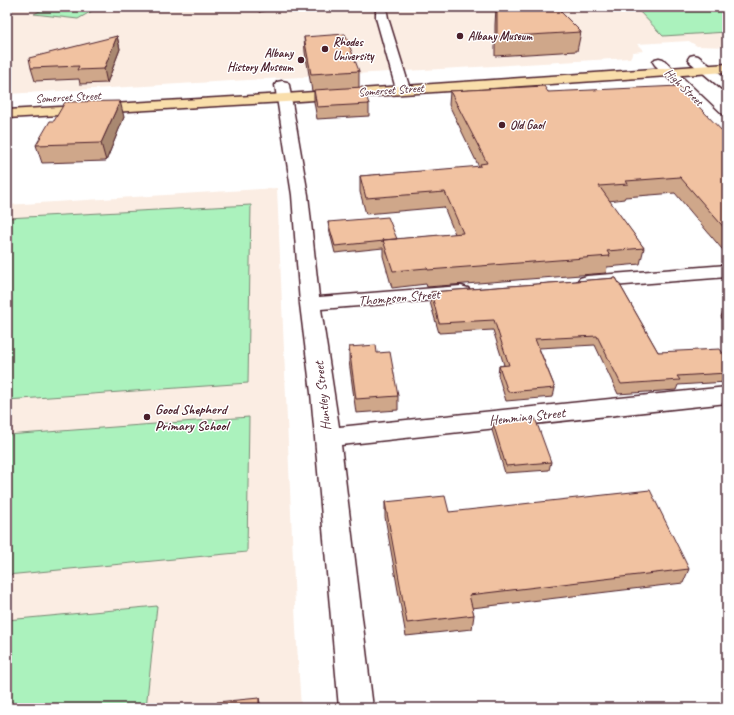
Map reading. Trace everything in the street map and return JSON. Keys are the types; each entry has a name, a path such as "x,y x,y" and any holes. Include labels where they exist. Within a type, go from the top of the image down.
{"main road":[{"path":"448,74 727,57"},
{"name":"Somerset Street","path":"7,114 283,88 404,81 668,72 727,68"},
{"name":"Somerset Street","path":"385,78 404,81"},
{"path":"40,112 50,98"}],"street":[{"path":"381,7 382,18 404,81"},
{"name":"High Street","path":"694,59 727,86"},
{"name":"High Street","path":"658,62 727,128"},
{"name":"Huntley Street","path":"283,88 300,195 310,304 322,393 356,708"},
{"path":"570,283 727,271"},
{"name":"Thompson Street","path":"310,304 476,291"},
{"name":"Hemming Street","path":"327,437 727,395"}],"shaded area":[{"name":"Rhodes University","path":"7,7 727,7 727,47 697,46 689,41 637,44 644,51 633,52 630,58 7,94"},
{"name":"Good Shepherd Primary School","path":"277,188 296,629 301,708 7,708 7,205"}],"green space":[{"path":"47,7 97,8 78,19 34,14"},
{"path":"635,7 727,7 727,32 663,36"},
{"path":"251,205 248,383 7,400 7,218"},
{"path":"249,417 247,552 7,575 7,435"},
{"path":"157,606 146,708 7,708 7,620"}],"building":[{"path":"497,7 556,7 581,32 497,37"},
{"path":"345,34 359,71 311,74 304,37"},
{"path":"117,36 104,69 77,70 79,66 31,68 29,58"},
{"path":"544,86 548,92 679,86 727,136 727,231 680,177 626,181 628,184 599,186 644,248 607,251 610,256 428,270 427,268 393,271 383,240 463,233 445,192 366,198 360,176 481,166 480,164 487,163 450,91"},
{"path":"363,87 369,104 317,107 314,90"},
{"path":"120,101 101,143 36,145 50,121 54,121 65,102"},
{"path":"388,217 397,239 335,246 328,222"},
{"path":"616,278 658,352 720,349 727,359 727,373 677,376 680,380 621,384 597,336 535,339 555,388 508,392 499,366 509,365 494,320 439,323 431,292"},
{"path":"376,345 377,353 390,352 398,396 356,399 349,347"},
{"path":"535,418 551,462 506,466 493,423"},
{"path":"650,490 689,569 469,595 474,615 407,623 385,502 445,496 449,512"},
{"path":"259,698 259,708 217,708 217,702"}],"place":[{"name":"Albany Museum","path":"460,36"},
{"name":"Rhodes University","path":"325,49"},
{"name":"Albany History Museum","path":"301,60"},
{"name":"Old Gaol","path":"502,125"},
{"name":"Good Shepherd Primary School","path":"147,417"}]}
